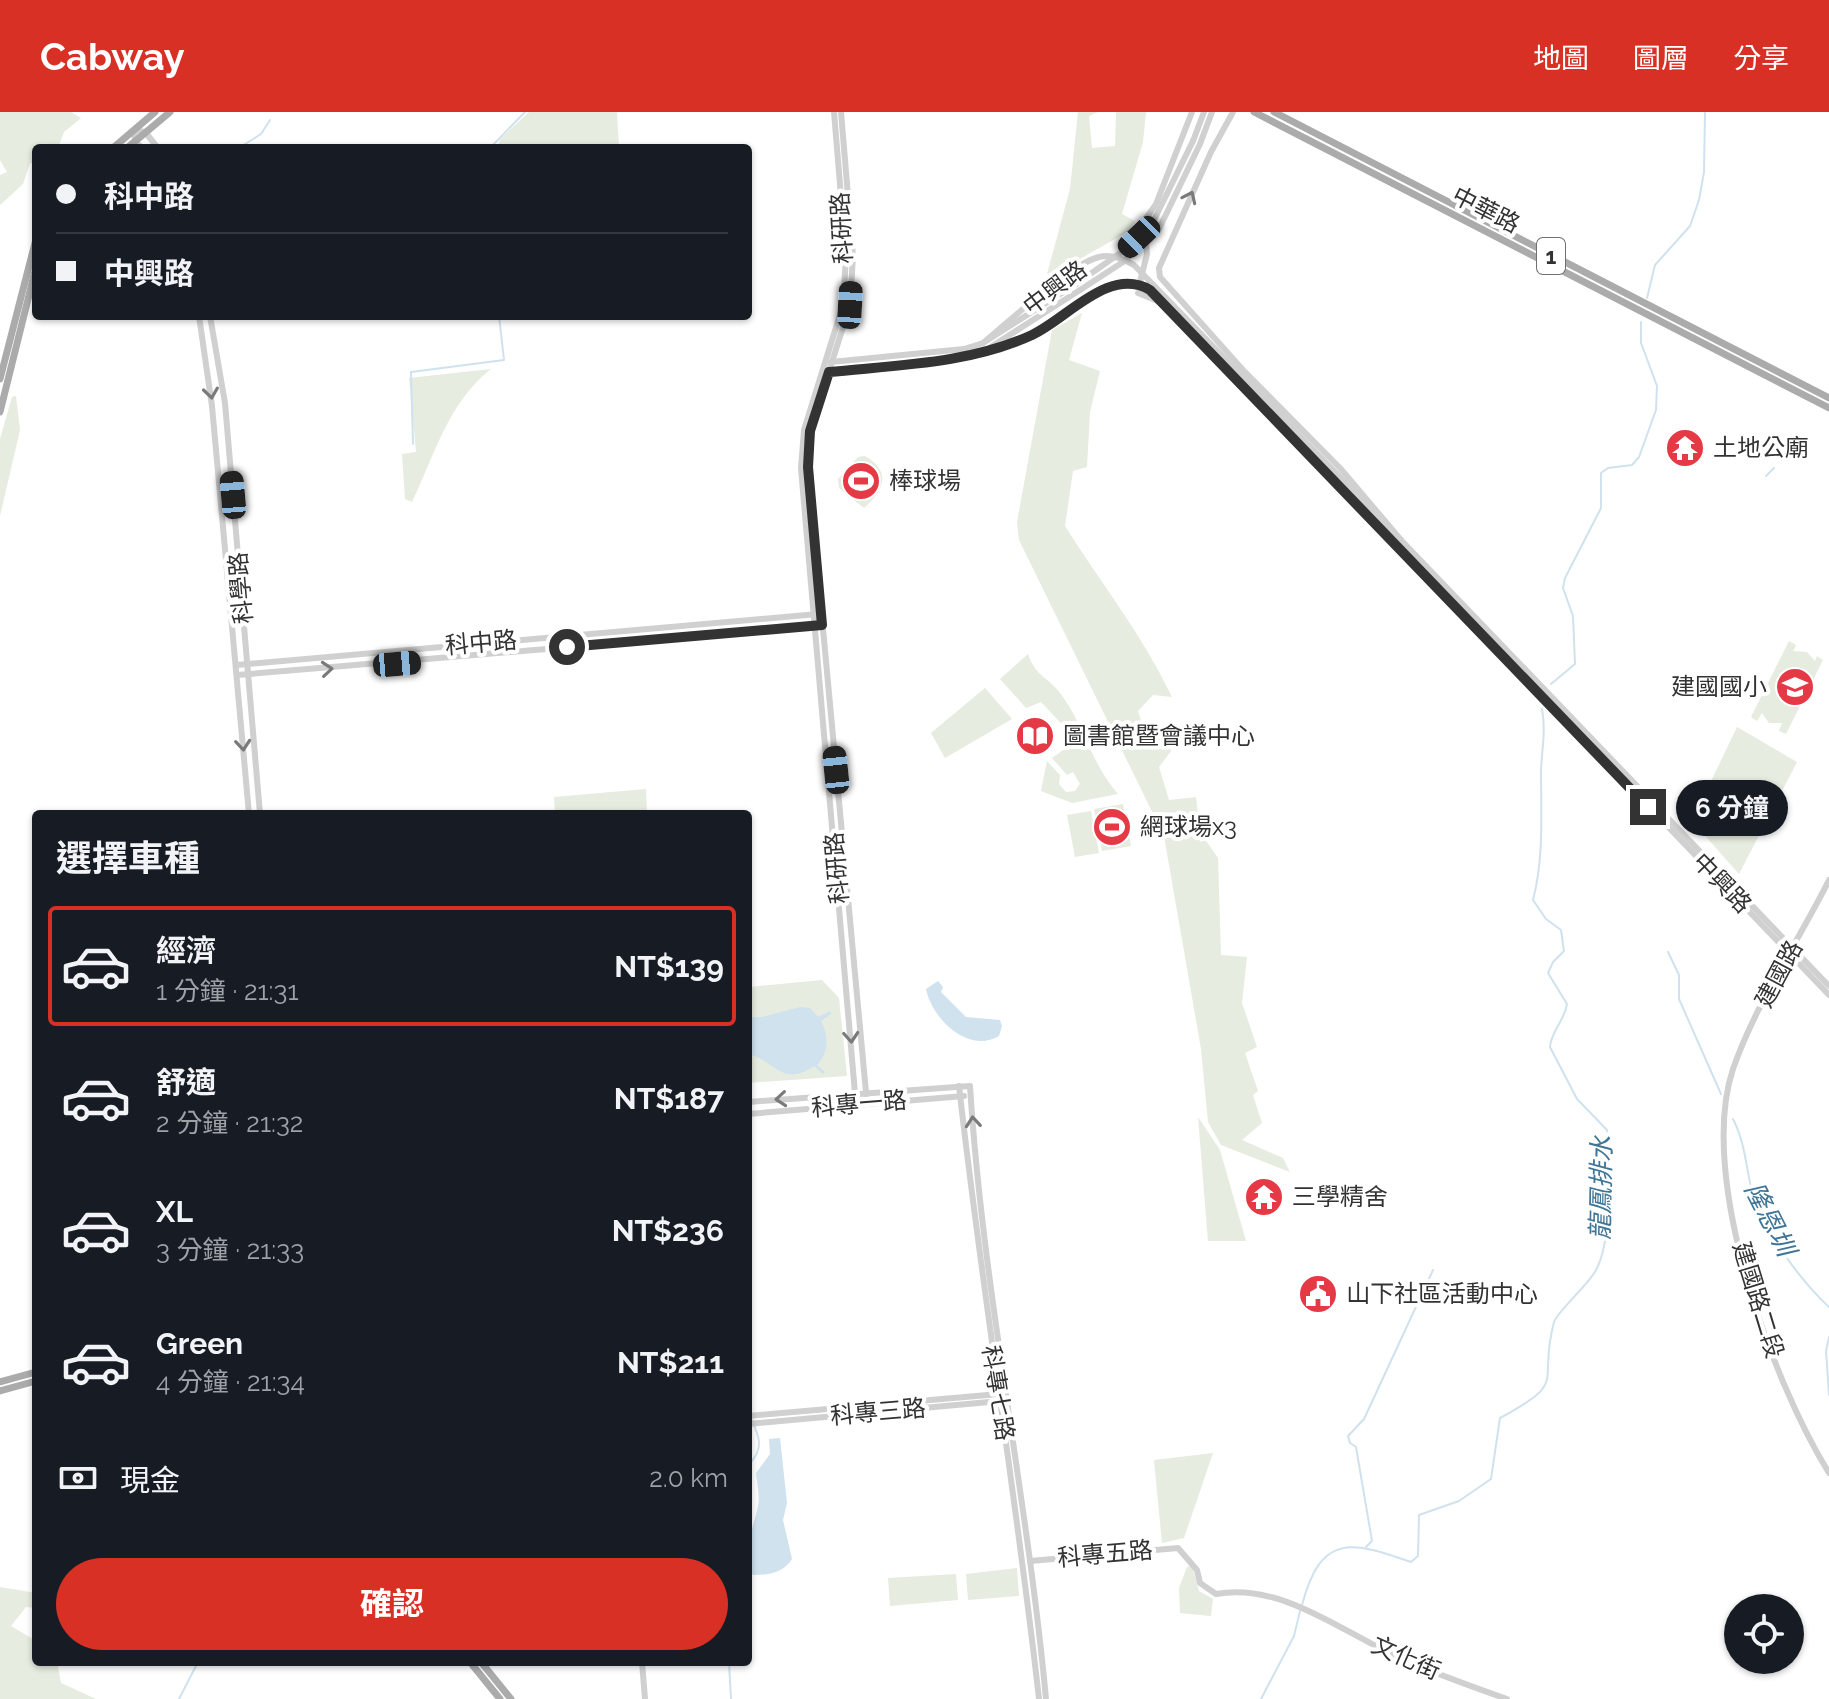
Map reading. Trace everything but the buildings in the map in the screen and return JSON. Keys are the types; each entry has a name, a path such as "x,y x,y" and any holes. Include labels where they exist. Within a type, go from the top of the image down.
{"main road":[{"path":"118,144 155,112"},
{"path":"132,144 170,112"},
{"name":"中華路","path":"1254,112 1829,398"},
{"name":"中華路","path":"1274,112 1438,203 1829,408"},
{"path":"0,379 32,255"},
{"path":"0,412 32,283"},
{"path":"0,1382 32,1373"},
{"path":"0,1391 32,1382"},
{"path":"473,1666 500,1699"},
{"path":"484,1666 511,1699"}],"street":[{"name":"科研路","path":"834,112 846,257 843,305 825,372 804,430 801,468 818,614 856,1105"},
{"name":"科研路","path":"828,362 850,305 853,256 841,112"},
{"path":"1192,112 1156,204 1144,221 1147,254 1154,262 1162,259 1211,152 1233,112"},
{"path":"1196,142 1204,112"},
{"path":"825,372 928,363 984,346 1123,262 1158,231 1212,112"},
{"path":"138,144 134,130 145,132 155,144"},
{"name":"中興路","path":"1147,254 1140,282 1327,476 1349,493"},
{"name":"中興路","path":"984,346 1086,263 1108,256 1134,265 1505,648 1792,950 1829,995"},
{"name":"中興路","path":"1162,259 1160,277 1243,370 1340,468 1401,540"},
{"name":"中興路","path":"984,346 1035,333 1103,290 1124,282 1138,283 1150,290 1349,493 1495,648 1829,986"},
{"name":"中興路","path":"1138,293 1160,302"},
{"name":"科學路","path":"200,320 212,406 249,810"},
{"name":"科學路","path":"211,320 225,403 260,810"},
{"path":"828,362 945,353 984,346"},
{"path":"1419,558 1420,570"},
{"name":"科中路","path":"236,665 818,614"},
{"name":"科研路","path":"819,626 867,1103"},
{"name":"科中路","path":"237,675 819,626"},
{"path":"1495,648 1505,648"},
{"name":"建國路","path":"1733,1070 1829,880"},
{"name":"建國路二段","path":"1733,1070 1724,1115 1726,1191 1771,1351 1829,1473"},
{"name":"科專七路","path":"959,1086 998,1397 1027,1561 1039,1699"},
{"name":"科專一路","path":"752,1102 866,1091 970,1086"},
{"name":"科專七路","path":"970,1086 985,1263 1007,1397 1046,1699"},
{"name":"科專一路","path":"752,1114 971,1095"},
{"name":"科專三路","path":"752,1424 998,1397"},
{"name":"科專三路","path":"752,1416 1007,1397"},
{"name":"科專五路","path":"1027,1561 1176,1548 1185,1554 1206,1589 1216,1594 1233,1592 1266,1599"},
{"name":"文化街","path":"1266,1599 1310,1609 1394,1655 1507,1699"},
{"path":"642,1666 645,1699"}],"shaded area":[{"path":"0,112 71,112 81,118 64,132 60,144 32,144 32,163 23,184 0,205 0,175 7,172 0,160"},
{"path":"529,112 617,112 619,144 499,144 500,139"},
{"path":"1078,112 1098,112 1089,116 1092,148 1115,146 1116,112 1146,112 1143,142 1122,214 1135,221 1129,231 1064,268 1047,274 1070,189"},
{"path":"1082,313 1069,360 1100,371 1090,412 1087,467 1073,471 1065,526 1135,631 1172,697 1153,695 1138,711 1144,731 1163,725 1171,751 1159,767 1169,800 1196,797 1200,832 1218,858 1221,955 1247,957 1242,1003 1257,1047 1245,1053 1258,1091 1253,1095 1262,1123 1242,1140 1283,1158 1290,1172 1221,1145 1208,1122 1201,1049 1164,836 1019,540 1017,522 1052,330"},
{"path":"491,369 453,413 412,502 405,499 402,454 416,452 409,378"},
{"path":"16,396 20,430 0,516 0,439 12,397"},
{"name":"棒球場","path":"865,456 879,468 882,481 876,495 864,508 839,488 838,479 858,457"},
{"path":"1789,641 1796,645 1793,651 1807,652 1815,661 1817,656 1823,660 1786,734 1779,731 1782,723 1769,723 1762,713 1757,721 1751,717"},
{"path":"1028,654 1039,673 1063,697 1101,770 1118,794 1072,803 1041,791 1047,761 1060,775 1059,784 1066,792 1075,791 1080,784 1073,772 1067,775 1052,758 1073,743 1072,735 1041,702 1026,708 1000,679"},
{"path":"985,688 1012,719 945,758 931,733"},
{"path":"1737,727 1797,762 1739,874 1692,821"},
{"path":"646,789 647,810 555,810 554,797"},
{"name":"網球場x3","path":"1123,804 1131,846 1102,851 1094,809"},
{"path":"1091,811 1099,853 1075,857 1067,815"},
{"path":"822,980 839,998 847,1076 752,1083 752,987"},
{"path":"1198,1117 1220,1150 1246,1241 1208,1241"},
{"path":"1213,1453 1184,1538 1162,1543 1154,1460"},
{"path":"1192,1566 1199,1591 1213,1599 1211,1616 1180,1613 1179,1588 1187,1567"},
{"path":"1017,1568 1019,1596 968,1600 966,1574"},
{"path":"956,1574 958,1600 890,1606 888,1578"},
{"path":"0,1587 32,1592 32,1608 26,1607 11,1626 32,1639 32,1666 58,1666 61,1683 96,1699 0,1699"}],"water":[{"path":"938,981 943,987 941,992 966,1017 1000,1020 999,1036 975,1040 964,1037 944,1022 926,989"},
{"path":"800,1007 810,1008 818,1017 830,1011 831,1014 821,1021 826,1044 824,1055 817,1065 825,1072 823,1074 814,1066 803,1072 786,1074 752,1055 752,1017"},
{"path":"780,1438 787,1503 783,1520 792,1559 775,1572 753,1575 752,1529 759,1502 756,1473 770,1454 769,1439"}],"waterway":[{"path":"494,144 525,112"},
{"name":"龍鳳排水","path":"1647,298 1655,265 1690,226 1699,200 1704,172 1705,112"},
{"path":"245,144 261,134 270,120"},
{"path":"413,444 411,372 504,360 499,320"},
{"name":"龍鳳排水","path":"1551,684 1575,664 1573,616 1563,588 1565,578 1601,508 1601,473 1608,468 1632,465 1639,457 1656,410 1657,386 1641,343 1641,322"},
{"path":"1766,476 1774,468"},
{"name":"龍鳳排水","path":"1302,1605 1310,1582 1329,1554 1355,1547 1411,1562 1418,1556 1419,1515 1459,1501 1491,1479 1500,1418 1522,1406 1543,1388 1547,1380 1554,1322 1592,1276 1601,1257 1609,1202 1607,1130 1577,1099 1550,1047 1567,1004 1548,973 1553,962 1564,951 1561,930 1546,919 1533,900 1540,852 1542,709"},
{"name":"隆恩圳","path":"1668,952 1679,975 1679,999 1721,1094"},
{"name":"隆恩圳","path":"1733,1119 1743,1146 1752,1192 1764,1222 1795,1269 1829,1307"},
{"path":"1366,1547 1372,1541 1356,1447 1350,1443 1348,1436 1364,1419 1433,1270"},
{"name":"隆恩圳","path":"1829,1337 1826,1351 1829,1395"},
{"path":"752,1422 759,1440 752,1460"},
{"name":"龍鳳排水","path":"1261,1699 1294,1636 1300,1611"},
{"path":"179,1699 196,1666"},
{"path":"729,1666 731,1699"}],"place":[{"name":"土地公廟","path":"1685,448"},
{"name":"棒球場","path":"861,481"},
{"name":"建國國小","path":"1795,687"},
{"name":"圖書館暨會議中心","path":"1035,736"},
{"name":"網球場x3","path":"1112,827"},
{"name":"三學精舍","path":"1264,1197"},
{"name":"山下社區活動中心","path":"1318,1294"}],"route":[{"path":"567,647 822,625 808,467 810,431 829,372 966,357 1005,346 1035,333 1103,290 1124,282 1138,283 1150,290 1349,493 1648,807"}]}
